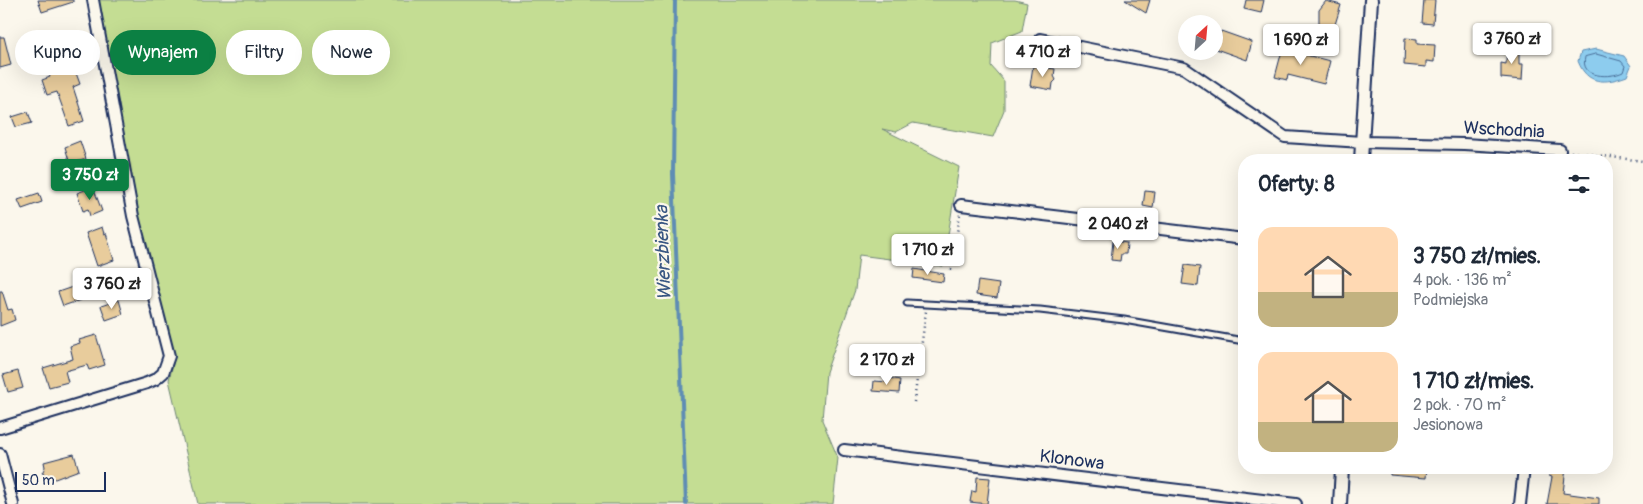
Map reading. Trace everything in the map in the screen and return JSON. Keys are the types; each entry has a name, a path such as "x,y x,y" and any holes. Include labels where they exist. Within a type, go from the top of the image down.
{"street":[{"path":"0,428 156,379 167,366 169,356 133,216 93,0"},
{"path":"1361,154 1371,0"},
{"name":"Wschodnia","path":"1040,39 1184,68 1285,137 1362,142 1464,144 1550,154"},
{"path":"962,206 1238,237"},
{"name":"Klonowa","path":"844,450 1296,504"},
{"path":"0,454 13,504"},
{"path":"1340,504 1342,474"},
{"path":"1520,504 1523,474"}],"lane":[{"path":"907,303 1040,310 1124,320 1238,341"}],"path":[{"name":"Wschodnia","path":"1613,160 1643,162"},
{"path":"952,270 962,206"},
{"path":"914,402 927,305"}],"green space":[{"path":"99,0 1015,0 1027,3 1022,31 992,43 991,66 1004,81 1004,110 993,137 913,123 896,132 882,129 959,167 943,266 859,255 855,290 826,372 822,420 838,458 833,504 198,504 169,380 173,364 173,348 144,242 113,75 216,75 216,30 110,30 110,59"}],"water":[{"path":"1596,49 1624,56 1631,66 1627,76 1604,81 1586,75 1578,61 1581,52"}],"building":[{"path":"38,0 73,0 73,2 42,12"},
{"path":"1125,0 1150,0 1146,13"},
{"path":"1246,0 1264,0 1261,13 1244,9"},
{"path":"1424,0 1435,0 1433,24 1422,23"},
{"path":"1326,1 1341,5 1333,31 1319,28 1319,10"},
{"path":"1223,32 1252,42 1247,60 1223,51"},
{"path":"0,37 4,37 11,65 0,68"},
{"path":"1405,38 1417,39 1417,44 1435,45 1434,62 1426,61 1426,67 1404,65"},
{"path":"1284,43 1296,46 1294,52 1330,61 1324,84 1288,75 1287,80 1275,77"},
{"path":"1507,46 1519,47 1519,64 1523,64 1522,80 1501,78 1501,63 1506,64"},
{"path":"1033,66 1055,69 1054,76 1056,80 1053,83 1052,90 1030,86"},
{"path":"49,75 77,75 80,84 73,87 84,121 69,126 57,92 47,95 42,80 50,77"},
{"path":"28,112 32,123 16,127 12,117"},
{"path":"80,141 86,159 70,164 65,147"},
{"path":"93,187 102,211 90,216 88,209 83,211 77,193"},
{"path":"1145,191 1155,192 1153,208 1143,206"},
{"path":"39,193 42,202 22,209 18,200"},
{"path":"102,227 104,234 106,233 114,260 97,266 86,233"},
{"path":"1113,241 1127,243 1126,254 1121,254 1120,261 1111,260"},
{"path":"1185,265 1200,267 1198,286 1182,284"},
{"path":"914,269 944,274 943,282 913,278"},
{"path":"978,281 999,284 997,298 976,295"},
{"path":"84,283 89,297 63,306 58,292"},
{"path":"0,291 2,291 8,310 12,309 15,320 0,326"},
{"path":"119,300 123,314 106,320 101,306"},
{"path":"96,335 105,365 89,370 87,365 65,371 68,382 49,387 43,368 73,359 70,346 80,343 79,340"},
{"path":"18,371 23,388 8,392 3,375"},
{"path":"889,378 900,380 899,393 873,391 874,381 888,382"},
{"path":"74,454 79,470 55,479 42,473 45,467 44,462"},
{"path":"1390,474 1426,474 1426,478"},
{"path":"1549,474 1565,474 1563,493 1599,498 1599,504 1547,504 1552,477"},
{"path":"977,477 990,478 987,504 970,502 972,491 976,492"}],"waterway":[{"name":"Wierzbienka","path":"675,0 673,174 686,504"}]}
